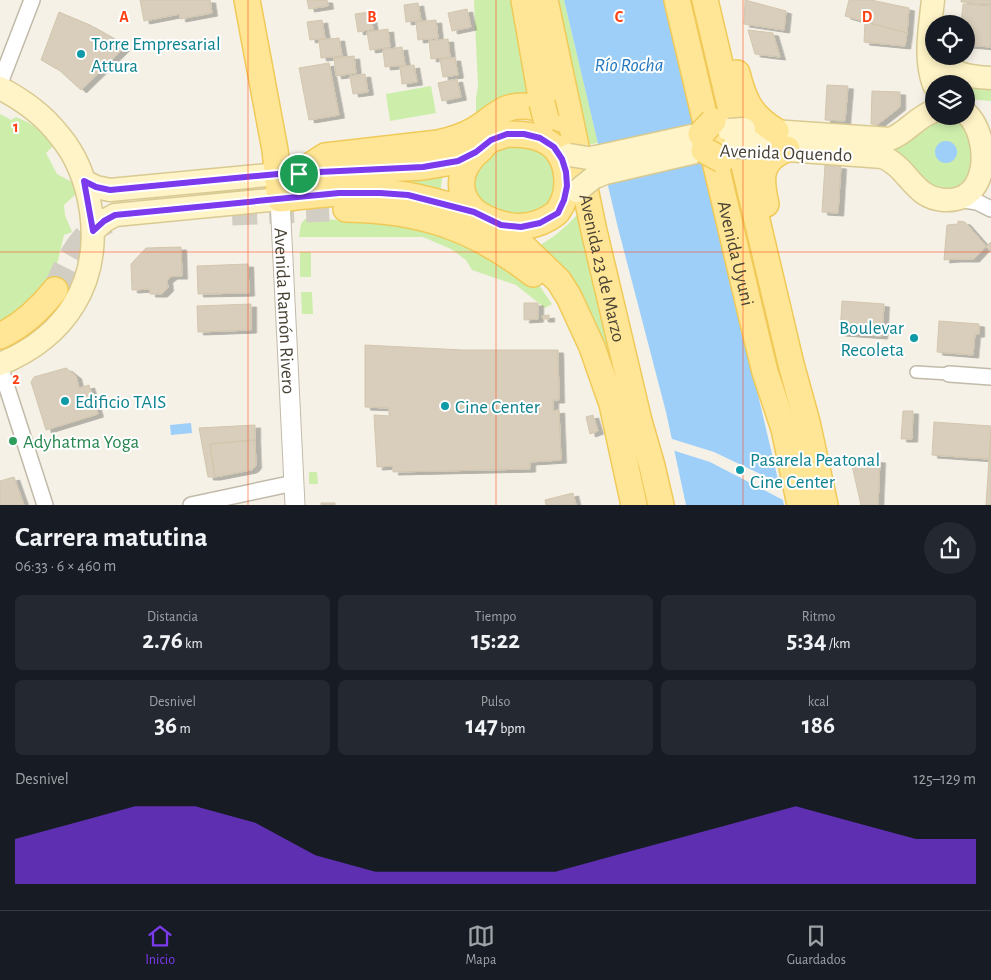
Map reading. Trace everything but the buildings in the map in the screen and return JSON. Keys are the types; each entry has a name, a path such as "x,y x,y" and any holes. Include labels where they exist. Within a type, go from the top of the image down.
{"main road":[{"name":"Avenida Ramón Rivero","path":"247,0 275,150 288,174 280,198"},
{"path":"524,0 544,111 584,165"},
{"name":"Avenida 23 de Marzo","path":"545,0 571,126 639,422 661,505"},
{"name":"Avenida Uyuni","path":"677,0 763,363 784,429 800,505"},
{"path":"689,0 714,101 713,121 719,140 715,155 728,166 735,190 776,369 784,429"},
{"name":"Avenida Uyuni","path":"705,0 791,364 807,422 825,505"},
{"path":"718,0 742,91 748,106 757,118 782,140 779,152 770,159 763,172 762,184 801,362 807,422"},
{"path":"932,0 932,15"},
{"path":"946,65 972,77 991,78"},
{"path":"0,88 21,100 42,116 54,128 74,157 84,181 93,231 89,270 80,294 68,315 38,345 0,365"},
{"path":"288,174 325,156 438,143 456,139 475,130 506,109 519,106 539,108 553,114 571,126"},
{"path":"975,112 991,110"},
{"path":"925,115 883,148 920,191 931,197 944,200 958,199 970,193 979,185 986,174 990,162 988,136 975,120"},
{"path":"84,181 96,187 110,190 288,174 423,167 458,161 476,152 491,140 507,134 524,134 540,138 584,165"},
{"name":"Avenida Oquendo","path":"584,165 719,140 782,140 883,148"},
{"path":"474,212 462,192 461,180 463,169 476,152"},
{"path":"558,213 564,200 567,186 566,172 562,159 584,165"},
{"path":"93,231 104,221 115,215 339,193 408,195 474,212 501,225 521,227 540,223 558,213 584,165"},
{"path":"329,209 363,209 412,215 458,228 488,243 520,264 543,282 579,320"},
{"name":"Avenida 23 de Marzo","path":"501,225 559,281 569,297 592,347 612,404 634,505"},
{"path":"0,336 16,328 38,311 55,290"},
{"path":"639,422 643,469 651,505"}],"street":[{"path":"0,83 32,0"},
{"name":"Avenida Ramón Rivero","path":"280,198 295,505"},
{"path":"958,199 977,202 991,209"},
{"path":"0,365 45,505"},
{"path":"916,372 991,377"},
{"path":"191,505 294,483"}],"green space":[{"path":"474,0 517,0 535,101 476,120 478,86"},
{"path":"554,0 564,0 598,143 586,145"},
{"path":"975,85 991,86 991,101 975,100"},
{"path":"431,86 436,113 390,121 386,94"},
{"path":"0,114 11,120 16,117 22,119 37,128 45,136 53,146 46,153 57,174 72,182 76,194 64,205 65,215 72,232 64,235 57,265 49,283 0,327"},
{"path":"926,125 968,125 981,160 960,184 947,188 939,187 930,184 893,152 891,147"},
{"path":"512,144 541,153 549,162 558,179 547,208 524,216 492,211 473,193 473,171 486,154"},
{"path":"443,173 440,193 337,186"},
{"path":"578,214 628,426 535,248 558,233"},
{"path":"305,219 394,221 419,225 519,269 539,285 552,304 545,308 516,285 472,270 466,260 451,249 423,237 299,237 301,224"},
{"path":"300,252 311,252 311,277 300,277"},
{"path":"301,292 312,292 313,314 302,314"},
{"path":"309,472 317,472 318,484 309,484"}],"water":[{"name":"Río Rocha","path":"564,0 665,0 784,505 686,505 666,412 618,228"},
{"path":"946,141 956,148 957,152 950,162 946,163 936,156 935,152 942,142"},
{"path":"191,423 192,433 171,435 170,425"}],"pier":[{"path":"669,438 714,452 771,479 782,485 785,501 710,462 672,450"}],"tunnel":[{"path":"232,213 329,209"},
{"path":"55,290 75,250 89,233 108,221"}],"place":[{"name":"Torre Empresarial Attura","path":"81,54"},
{"name":"Boulevar Recoleta","path":"914,338"},
{"name":"Edificio TAIS","path":"65,401"},
{"name":"Cine Center","path":"445,406"},
{"name":"Adyhatma Yoga","path":"13,441"},
{"name":"Pasarela Peatonal Cine Center","path":"740,470"}],"route":[{"path":"507,134 524,134 540,138 554,147 562,159 566,172 567,186 564,200 558,213 540,223 521,227 501,225 474,212 408,195 339,193 115,215 104,221 93,231 84,181 96,187 110,190 278,174 299,174 423,167 458,161 476,152 491,140 507,134"}]}
